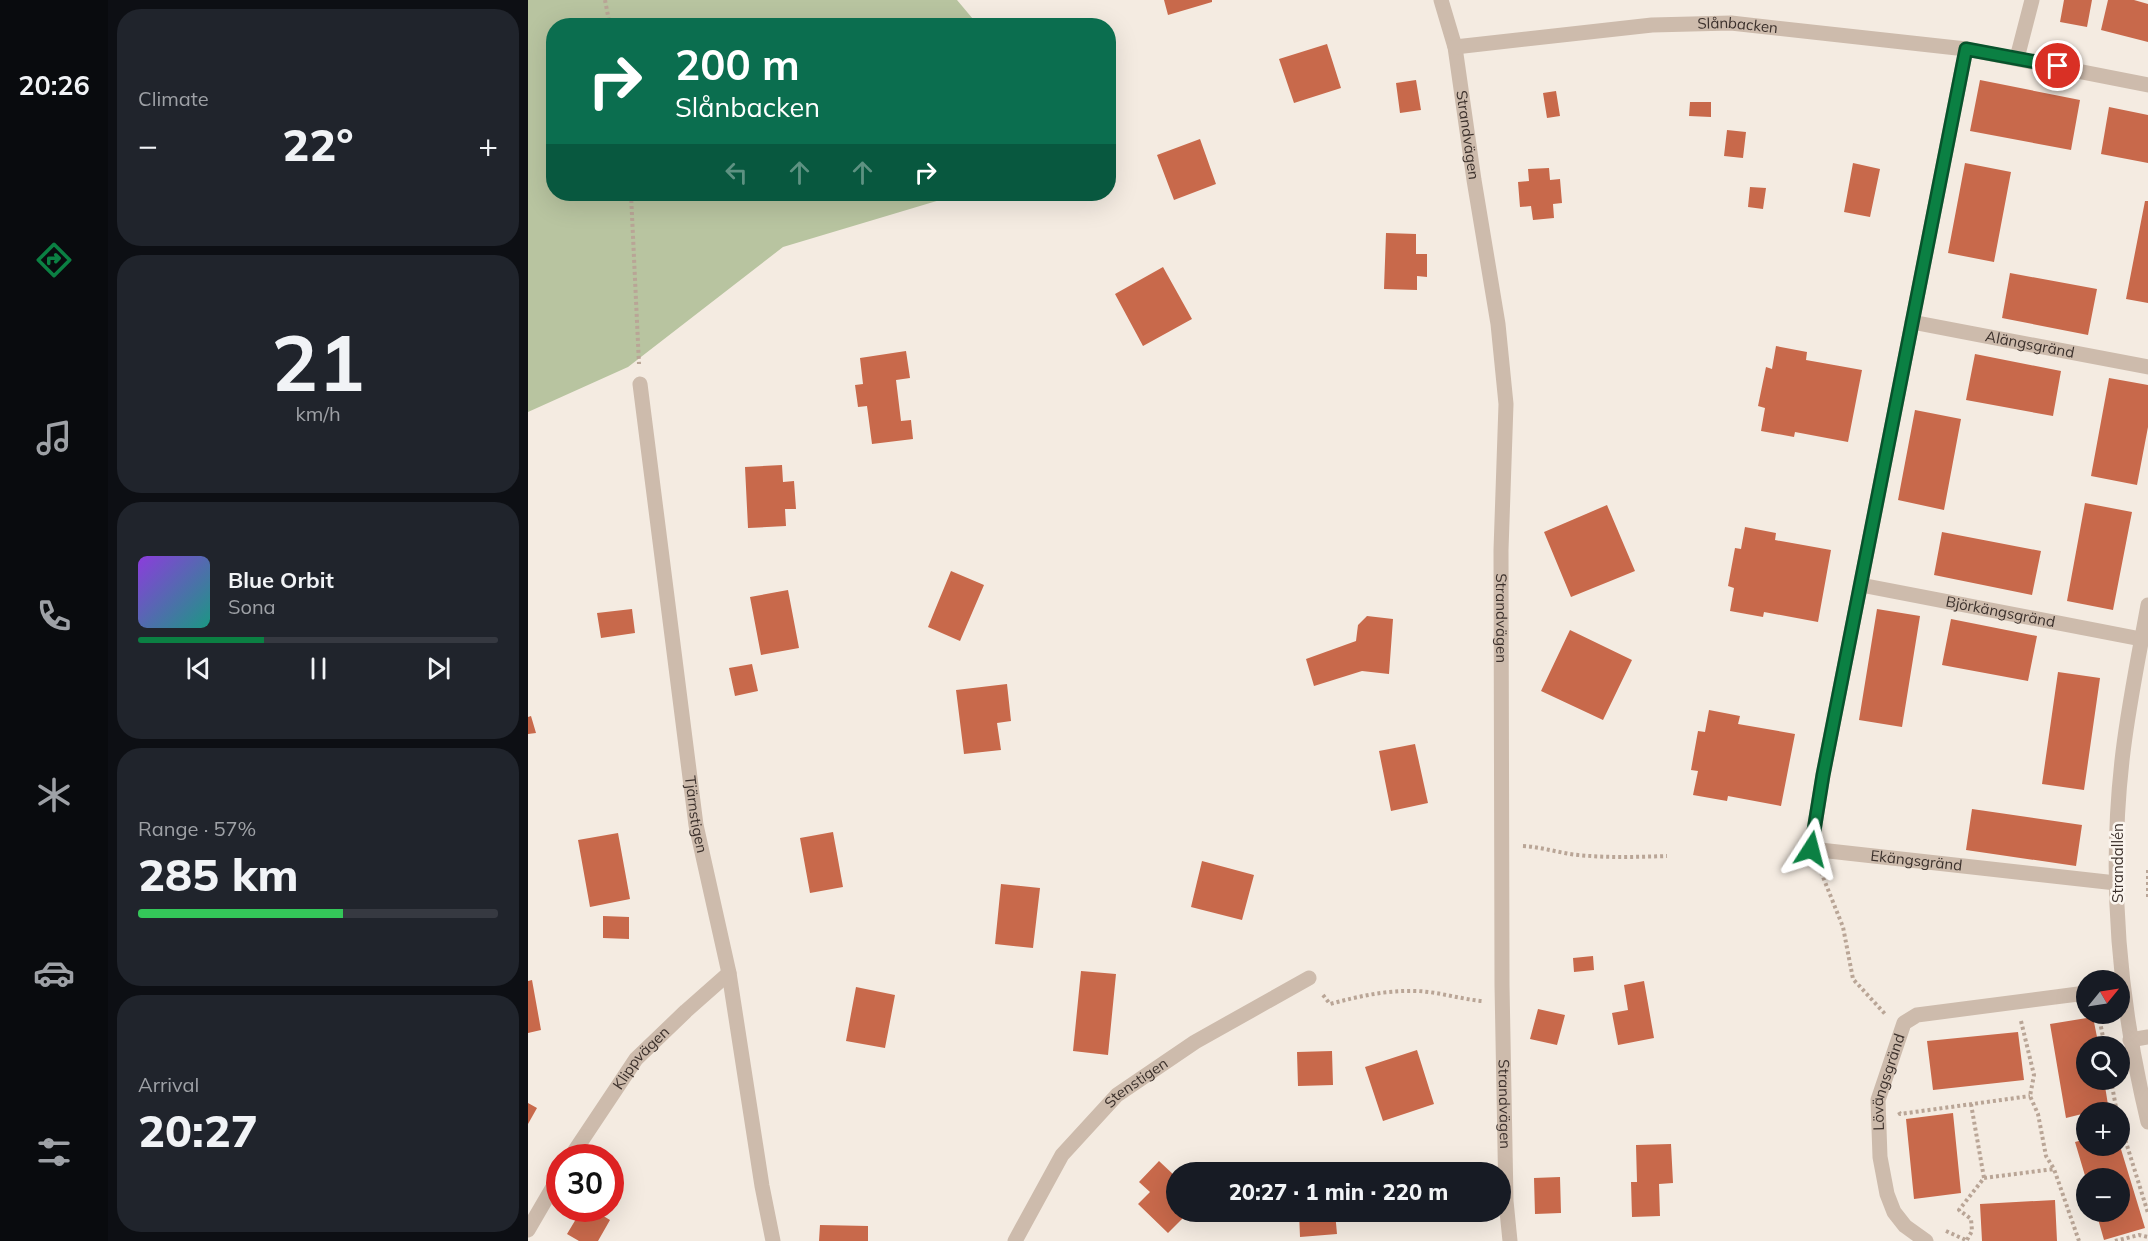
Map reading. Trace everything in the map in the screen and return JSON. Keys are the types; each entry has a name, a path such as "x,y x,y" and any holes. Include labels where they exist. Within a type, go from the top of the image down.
{"street":[{"name":"Strandvägen","path":"1441,0 1455,47 1498,324 1506,404 1501,550 1501,845 1506,1200 1510,1241"},
{"path":"2017,58 2032,0"},
{"name":"Slånbacken","path":"1455,47 1652,25 1731,23 1966,49 2148,85"},
{"path":"1811,849 1823,775 1966,49"},
{"name":"Alängsgränd","path":"1912,322 2148,367"},
{"name":"Tjärnstigen","path":"640,384 696,825 729,974 762,1186 773,1241"},
{"name":"Björkängsgränd","path":"1861,585 2141,639"},
{"name":"Strandallén","path":"2121,970 2116,883 2117,825 2123,753 2142,664 2141,639 2148,605"},
{"name":"Ekängsgränd","path":"1811,849 2116,883"},
{"name":"Klippvägen","path":"579,1144 636,1059 729,974"},
{"name":"Stenstigen","path":"1015,1241 1062,1155 1117,1095 1195,1042 1309,978"},
{"name":"Lövängsgränd","path":"1926,1241 1905,1226 1894,1212 1887,1194 1880,1157 1878,1100 1904,1023 1917,1015 2076,994"},
{"path":"2130,1040 2148,1037"},
{"name":"Strandallén","path":"2130,1040 2148,1122"},
{"path":"528,1230 546,1199"}],"path":[{"path":"605,0 608,18"},
{"path":"631,201 640,384"},
{"path":"1501,845 1540,847 1576,855 1602,857 1667,856"},
{"path":"1811,849 1843,927 1853,979 1900,1031"},
{"path":"2148,870 2148,898"},
{"path":"1330,1004 1372,993 1419,991 1462,1000 1502,1002"},
{"path":"2010,1025 2021,1023 2034,1075 2030,1096 2038,1114 2046,1156 2054,1169 2079,1241"},
{"path":"1894,1104 1900,1114 2030,1096"},
{"path":"1971,1104 1984,1178"},
{"path":"2130,1155 2148,1213"},
{"path":"1942,1230 1968,1240 1972,1231 1971,1219 1959,1210 1984,1178 2054,1169"},
{"path":"2115,1241 2139,1235 2148,1238"}],"green space":[{"path":"528,0 957,0 972,18 546,18 546,201 937,201 783,247 628,367 528,412"}],"building":[{"path":"1164,0 1212,0 1212,2 1168,15"},
{"path":"2064,0 2092,0 2087,27 2060,22"},
{"path":"2108,0 2134,0 2148,4 2148,42 2101,30"},
{"path":"1327,44 1341,88 1294,103 1279,59"},
{"path":"1416,80 1421,110 1400,113 1396,83"},
{"path":"1980,80 2080,100 2071,150 1970,131"},
{"path":"1556,91 1560,116 1547,118 1543,93"},
{"path":"1690,102 1711,102 1711,117 1689,116"},
{"path":"2109,107 2148,115 2148,163 2101,154"},
{"path":"1727,130 1746,132 1743,158 1724,156"},
{"path":"1200,139 1216,184 1174,200 1157,155"},
{"path":"1853,163 1880,169 1870,217 1844,212"},
{"path":"1965,163 2011,172 1994,262 1948,253"},
{"path":"1549,168 1550,180 1560,179 1562,203 1553,204 1554,218 1533,220 1531,206 1520,207 1518,182 1529,181 1528,169"},
{"path":"1750,187 1766,188 1763,209 1748,207"},
{"path":"2145,201 2148,201 2148,303 2126,299"},
{"path":"1386,233 1416,234 1416,254 1427,254 1427,277 1417,276 1417,290 1384,289"},
{"path":"1163,267 1192,319 1143,346 1115,294"},
{"path":"2010,273 2097,289 2088,335 2002,318"},
{"path":"1776,346 1807,352 1806,360 1862,370 1848,442 1795,432 1794,437 1761,431 1765,408 1758,406 1766,367 1772,369"},
{"path":"906,351 910,378 896,380 901,421 911,420 913,439 872,444 867,406 858,407 855,385 863,384 860,358"},
{"path":"1975,354 2061,371 2053,416 1966,400"},
{"path":"2109,378 2148,385 2148,427 2137,485 2091,476"},
{"path":"1915,410 1961,419 1944,510 1898,500"},
{"path":"782,465 783,482 794,481 796,509 785,509 786,526 748,528 745,467"},
{"path":"2085,503 2132,512 2113,610 2067,601"},
{"path":"1607,505 1635,571 1571,597 1544,532"},
{"path":"1745,527 1776,533 1775,540 1831,550 1818,622 1764,612 1763,617 1730,611 1734,588 1728,586 1735,548 1741,549"},
{"path":"1942,532 2041,551 2032,595 1934,575"},
{"path":"951,571 984,585 960,641 928,627"},
{"path":"788,590 799,648 761,655 750,597"},
{"path":"632,609 635,633 601,638 597,613"},
{"path":"1877,609 1920,616 1902,727 1859,720"},
{"path":"1367,616 1393,619 1389,674 1362,671 1314,686 1306,659 1356,641 1358,625"},
{"path":"1951,619 2037,636 2028,681 1942,665"},
{"path":"1570,630 1632,660 1603,720 1541,691"},
{"path":"752,664 758,691 735,696 729,668"},
{"path":"2058,672 2100,678 2084,790 2042,784"},
{"path":"1007,684 1011,721 997,723 1001,750 964,754 956,690"},
{"path":"1709,710 1740,716 1738,724 1795,734 1781,806 1728,796 1727,801 1693,795 1698,771 1691,770 1698,731 1705,732"},
{"path":"531,716 536,733 528,734 528,717"},
{"path":"1415,744 1428,803 1391,811 1379,751"},
{"path":"1972,809 2082,825 2076,866 1966,850"},
{"path":"833,832 843,887 810,893 800,838"},
{"path":"618,833 630,899 590,907 578,840"},
{"path":"1202,861 1254,875 1242,920 1191,907"},
{"path":"1001,884 1040,888 1033,948 995,944"},
{"path":"603,916 629,917 629,939 603,938"},
{"path":"1593,956 1594,970 1574,972 1573,958"},
{"path":"1081,971 1116,974 1108,1055 1073,1051"},
{"path":"532,980 541,1030 528,1033 528,981"},
{"path":"1644,981 1654,1038 1618,1045 1612,1013 1628,1010 1624,985"},
{"path":"856,987 895,995 885,1048 846,1041"},
{"path":"1538,1009 1565,1015 1557,1045 1530,1039"},
{"path":"2076,1020 2076,1024 2094,1024 2097,1036 2076,1036 2076,1090 2106,1090 2108,1102 2076,1102 2076,1116 2066,1118 2050,1024"},
{"path":"2018,1032 2024,1080 1933,1090 1927,1041"},
{"path":"1417,1050 1434,1104 1383,1121 1365,1067"},
{"path":"1332,1051 1333,1085 1298,1086 1297,1052"},
{"path":"528,1103 537,1108 528,1124"},
{"path":"1953,1113 1961,1193 1914,1199 1906,1119"},
{"path":"1671,1144 1673,1183 1659,1184 1660,1216 1632,1217 1631,1182 1637,1182 1636,1145"},
{"path":"2079,1156 2123,1156 2127,1168 2083,1168"},
{"path":"1159,1161 1166,1168 1166,1222 1179,1222 1168,1233 1138,1204 1150,1192 1139,1182"},
{"path":"1560,1177 1561,1213 1535,1214 1534,1178"},
{"path":"2130,1179 2145,1228 2104,1240 2099,1222 2130,1222"},
{"path":"2055,1200 2057,1241 1982,1241 1980,1204"},
{"path":"574,1222 609,1222 598,1241 579,1241 567,1234"},
{"path":"1299,1222 1336,1222 1337,1234 1300,1237"},
{"path":"820,1225 868,1226 868,1241 819,1241"}],"route":[{"path":"1811,849 1823,775 1966,49 2058,66"}]}
